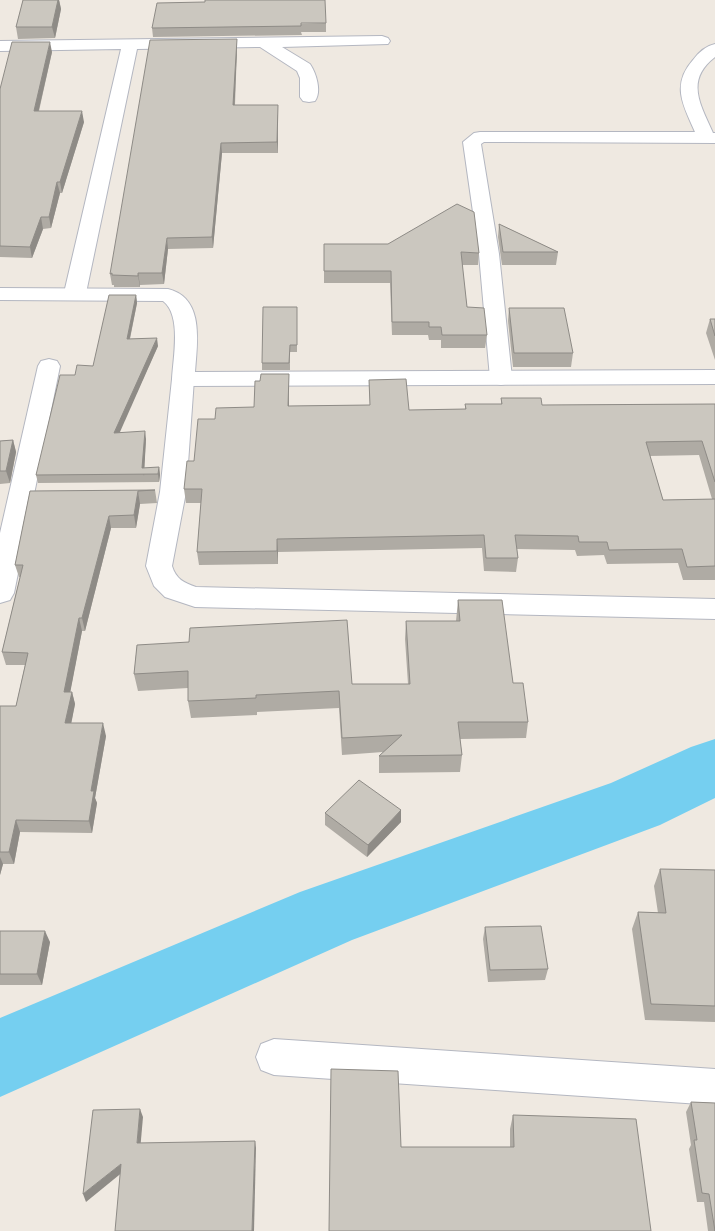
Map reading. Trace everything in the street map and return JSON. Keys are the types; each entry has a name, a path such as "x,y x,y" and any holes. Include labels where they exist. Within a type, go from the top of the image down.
{"street":[{"path":"0,46 382,40"},
{"path":"264,43 304,68 308,78 309,97"},
{"path":"75,293 130,45"},
{"path":"501,378 489,254 472,142 480,137 711,138 689,97 688,83 695,66 715,49"},
{"path":"0,294 168,295 177,301 183,310 185,333 183,379 164,492 159,566 163,579 175,590 195,597 715,609"},
{"path":"0,593 49,366"},
{"path":"183,379 715,377"},
{"path":"274,1057 715,1087"}],"building":[{"path":"23,0 58,0 52,27 16,27"},
{"path":"205,0 325,0 326,23 301,23 301,26 152,28 157,3 205,2"},
{"path":"237,39 233,105 278,105 277,142 221,143 212,237 167,238 162,273 138,273 138,276 110,274 150,40"},
{"path":"12,42 50,42 34,111 82,111 60,182 57,182 49,217 41,217 30,247 0,246 0,89"},
{"path":"457,204 474,212 479,253 461,252 467,307 484,308 487,335 442,335 441,327 429,327 429,322 392,322 391,271 324,271 324,244 388,244"},
{"path":"499,224 558,252 503,252"},
{"path":"109,295 136,295 127,339 157,338 114,433 145,431 142,468 159,467 158,474 36,475 60,375 75,375 77,365 93,366"},
{"path":"263,307 297,307 297,345 290,345 289,363 262,363"},
{"path":"509,308 564,308 573,353 514,353"},
{"path":"710,319 715,319 715,336"},
{"path":"261,374 289,374 288,406 370,405 369,380 406,379 409,410 466,409 465,404 502,404 501,398 541,398 542,405 715,404 715,482 702,441 646,442 663,500 715,499 715,566 687,567 682,549 609,550 607,542 579,542 578,536 515,535 518,558 486,558 484,535 277,539 277,551 197,552 202,489 184,489 187,461 194,461 198,419 215,419 216,408 254,407 255,381 260,381"},
{"path":"13,440 6,471 0,471 0,441"},
{"path":"155,490 138,491 134,515 109,516 82,618 79,618 64,692 72,692 65,723 103,723 91,791 94,791 89,821 16,820 9,852 0,852 0,706 16,706 28,653 2,652 23,565 15,565 30,491"},
{"path":"458,600 502,600 513,683 523,683 528,722 458,722 462,755 379,756 402,735 342,738 339,691 256,695 256,698 188,701 188,671 134,674 137,645 189,642 190,628 347,620 352,684 410,684 406,621 460,621"},
{"path":"359,780 401,810 368,845 325,813"},
{"path":"660,869 715,870 715,1006 651,1004 638,912 666,913"},
{"path":"541,926 548,969 490,970 485,927"},
{"path":"0,931 45,931 37,974 0,974"},
{"path":"331,1069 398,1071 401,1147 514,1147 513,1115 636,1119 651,1231 329,1231"},
{"path":"691,1102 715,1103 715,1231 709,1194 702,1193 694,1140 697,1140"},
{"path":"140,1109 137,1143 255,1141 252,1231 115,1231 121,1164 83,1194 93,1110"}],"waterway":[{"path":"0,1058 326,916 635,804 715,767"}]}
